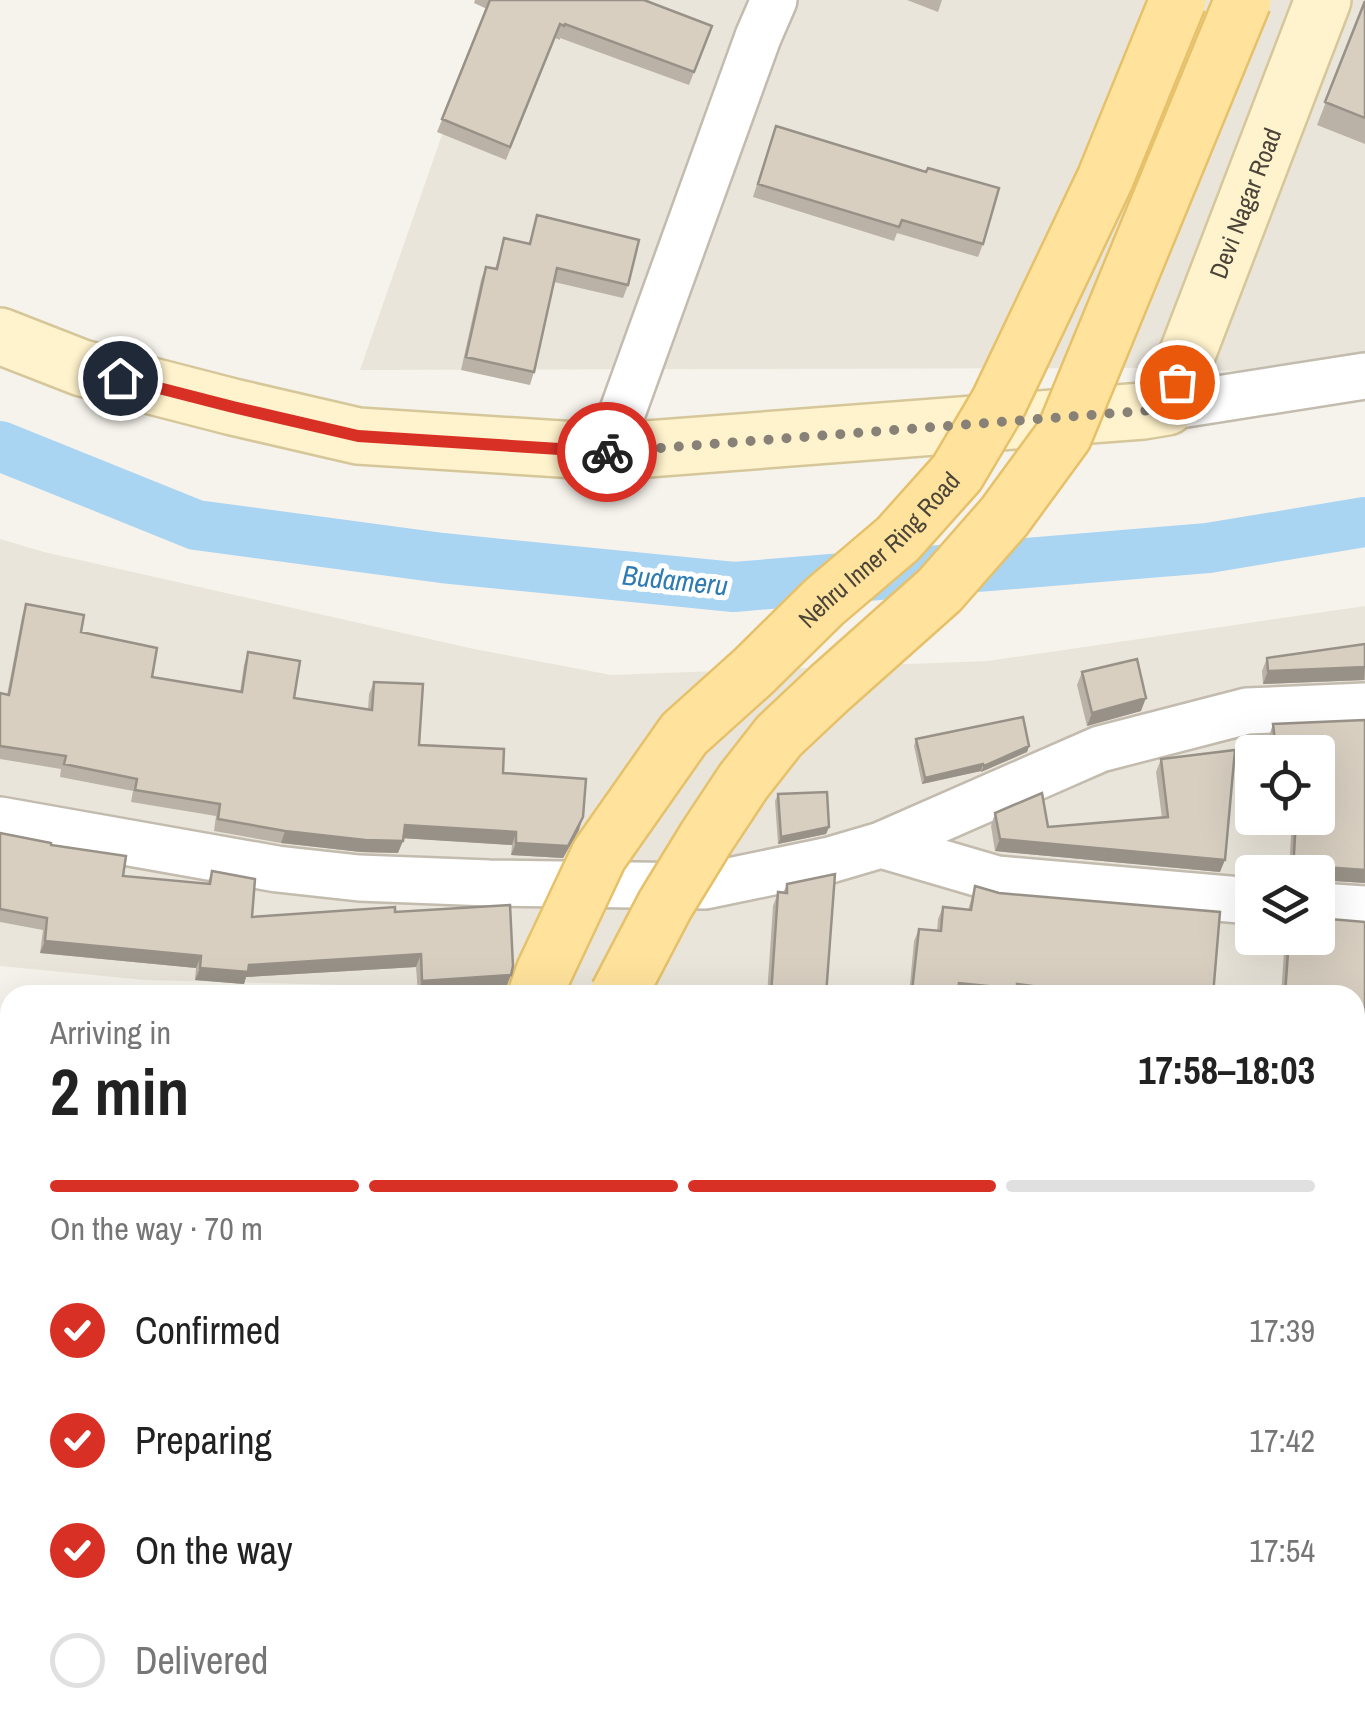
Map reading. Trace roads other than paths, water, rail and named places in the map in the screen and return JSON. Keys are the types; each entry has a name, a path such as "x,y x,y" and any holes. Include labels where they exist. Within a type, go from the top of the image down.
{"main road":[{"name":"Nehru Inner Ring Road","path":"539,985 599,855 684,734 824,602 898,539 957,474 999,402 1106,178 1178,0"},
{"path":"623,985 706,838 779,736 940,590 1004,517 1064,435 1244,0"}],"street":[{"path":"608,452 774,0"},
{"name":"Devi Nagar Road","path":"1167,407 1323,0"},
{"path":"0,336 82,368 358,436 608,452 1143,411 1365,376"},
{"path":"0,820 277,869 359,878 705,886 830,860 881,845 1100,749 1246,711 1365,706"},
{"path":"881,845 998,879 1235,900"},
{"path":"1335,907 1365,909"}],"waterway":[{"name":"Budameru","path":"0,446 196,525 442,558 734,587 1208,548 1365,522"}]}
